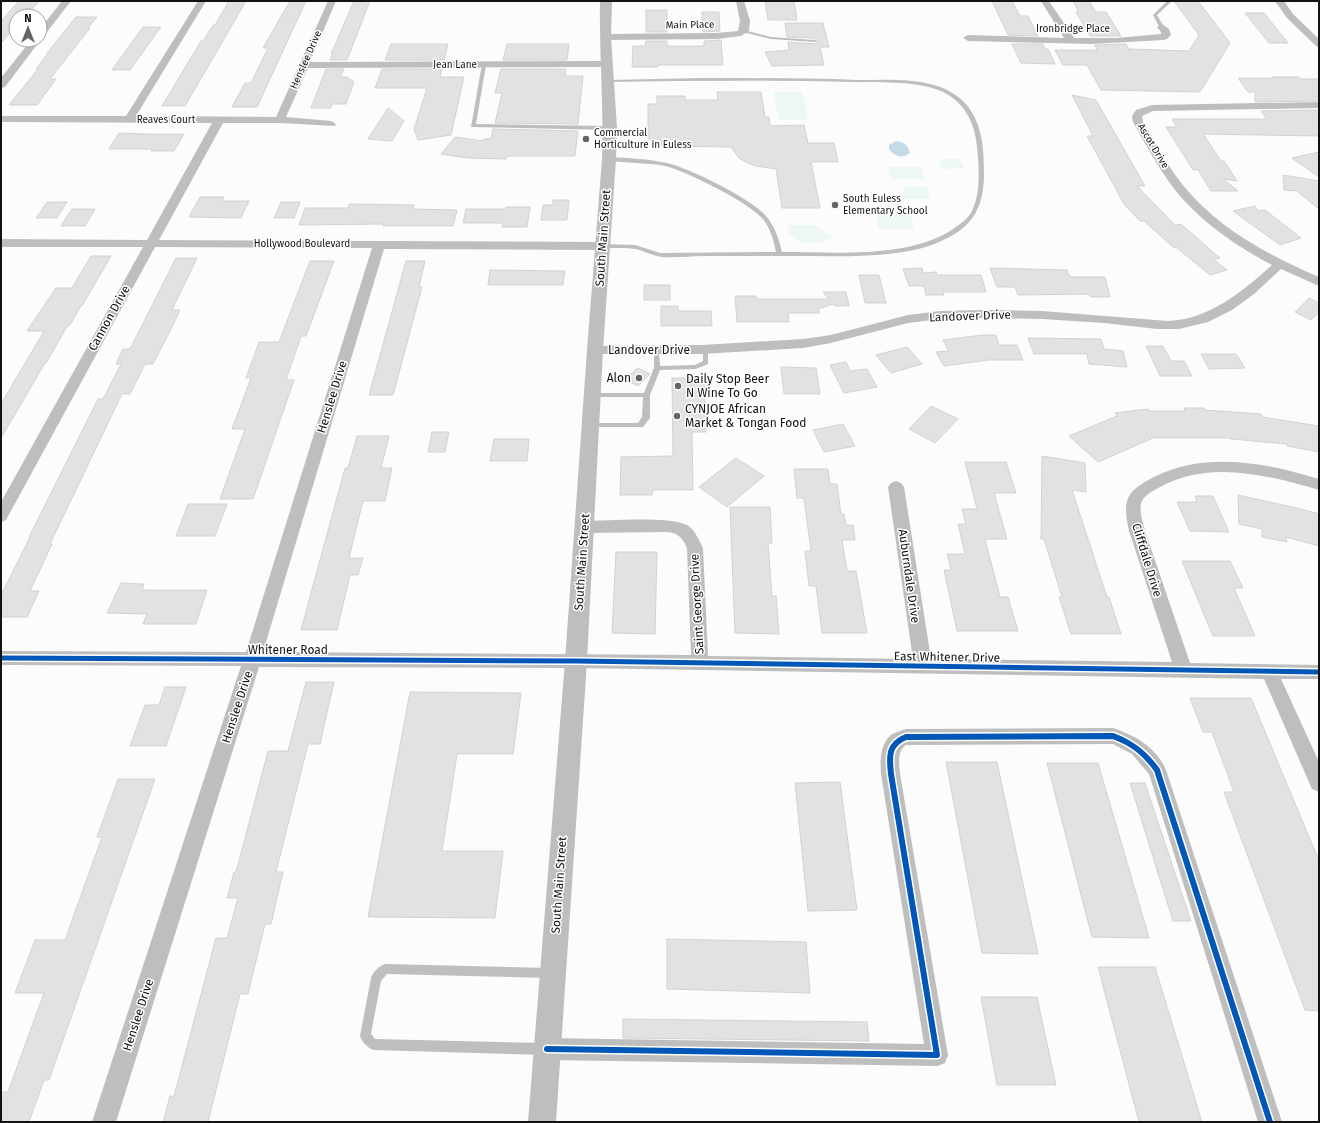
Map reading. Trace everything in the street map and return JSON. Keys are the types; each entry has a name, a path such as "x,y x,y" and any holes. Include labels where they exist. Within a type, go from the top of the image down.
{"street":[{"path":"48,25 67,1"},
{"path":"129,120 202,1"},
{"name":"Henslee Drive","path":"280,120 332,1"},
{"name":"South Main Street","path":"542,1122 576,661 590,425 609,159 610,128 605,37 606,1"},
{"path":"740,1 745,21 744,31"},
{"path":"1045,1 1070,40"},
{"path":"1279,1 1290,16 1319,44"},
{"name":"Ironbridge Place","path":"968,38 1134,40 1164,37 1166,35 1166,31 1162,27"},
{"name":"Main Place","path":"605,37 717,36 744,31"},
{"path":"1,85 30,48"},
{"name":"Jean Lane","path":"304,65 484,65 607,72"},
{"name":"Ascot Drive","path":"1319,105 1152,108 1140,112 1137,116 1138,122 1173,177 1194,205 1222,229 1247,246 1280,264 1319,282"},
{"name":"Reaves Court","path":"1,119 280,120 331,124"},
{"name":"Cannon Drive","path":"1,516 219,120"},
{"name":"Hollywood Boulevard","path":"1,244 378,244 603,246"},
{"name":"Henslee Drive","path":"104,1122 252,660 378,244"},
{"name":"Landover Drive","path":"595,350 706,350 820,341 897,321 938,315 1015,314 1104,319 1163,325 1189,322 1232,305 1280,264"},
{"name":"Cliffdale Drive","path":"1182,669 1137,531 1132,510 1134,500 1140,492 1169,475 1199,467 1217,466 1254,469 1319,484"},
{"name":"Auburndale Drive","path":"896,487 923,666"},
{"name":"Saint George Drive","path":"584,527 676,526 688,534 695,548 700,663"},
{"name":"Whitener Road","path":"1,658 576,661"},
{"name":"East Whitener Drive","path":"576,661 1270,670 1319,672"},
{"path":"1270,670 1319,783"},
{"path":"547,1049 937,1055 894,794 890,753 897,741 906,737 1113,736 1128,742 1147,755 1157,770 1270,1122"}],"lane":[{"path":"1162,27 1155,14 1170,1"},
{"path":"744,31 771,38 815,41"},
{"path":"484,65 473,126 610,128"},
{"path":"603,246 635,247 660,255 852,253 906,249 934,242 962,226 972,216 981,190 981,146 977,128 968,110 962,103 944,90 918,84 727,78 607,72"},
{"path":"609,159 642,161 688,172 753,207 764,216 777,241 779,254"},
{"path":"657,368 696,367 706,362 706,350"},
{"path":"590,425 640,425 646,418 647,395 657,368 656,351"},
{"path":"592,395 647,395"},
{"path":"547,1049 373,1044 365,1036 376,978 385,969 553,973"}],"shaded area":[{"path":"774,92 802,92 807,110 807,120 779,120"},
{"path":"960,159 964,168 943,169 939,160"},
{"path":"888,167 921,167 925,179 891,179"},
{"path":"903,186 928,186 930,199 905,199"},
{"path":"874,209 909,209 914,229 879,229"},
{"path":"788,225 814,225 832,236 831,239 820,243 801,243 789,233"}],"water":[{"path":"896,141 905,144 910,153 904,156 894,154 889,149 889,145"}],"building":[{"path":"19,1 39,1 33,8 13,8"},
{"path":"229,1 246,1 185,106 162,106 201,41 203,41 213,25 215,25"},
{"path":"290,1 306,1 257,107 232,107 245,83 251,83 268,48 263,48"},
{"path":"354,1 370,1 347,60 330,60 333,54 331,54"},
{"path":"765,1 794,1 797,20 768,20"},
{"path":"992,1 1012,1 1020,16 1028,16 1038,36 1008,35"},
{"path":"1073,1 1089,1 1096,12 1106,12 1121,36 1090,36 1076,12 1079,12"},
{"path":"1174,1 1198,1 1230,43 1200,92 1101,90 1087,65 1063,65 1055,50 1097,50 1095,45 1126,44 1130,51 1130,49 1189,51 1199,35"},
{"path":"646,10 667,10 667,32 646,32"},
{"path":"702,12 719,12 720,31 703,32"},
{"path":"8,13 8,35 1,43 1,21"},
{"path":"1245,13 1264,13 1288,43 1269,43"},
{"path":"76,17 97,17 50,79 56,79 37,105 9,105 38,69 36,69 47,53"},
{"path":"785,23 823,23 829,47 820,47 824,65 772,66 765,52 789,50 788,42 815,44 818,42 815,38 787,37"},
{"path":"143,27 161,27 130,70 112,70"},
{"path":"721,40 723,65 658,65 658,67 632,67 633,46 645,46 646,41 667,41 667,46 704,46 704,41"},
{"path":"391,44 448,44 444,60 385,60"},
{"path":"507,44 569,44 567,60 503,60"},
{"path":"1012,44 1043,44 1045,49 1048,49 1055,64 1021,63"},
{"path":"326,69 344,69 340,77 347,77 354,82 346,104 332,104 331,108 311,108"},
{"path":"382,69 442,69 440,77 464,77 451,135 418,140 414,129 427,88 375,88"},
{"path":"501,69 566,69 565,76 583,76 578,124 495,123 502,93 495,93"},
{"path":"1272,77 1319,79 1319,101 1255,102 1255,92 1248,92 1238,78 1273,78"},
{"path":"717,92 761,92 765,117 769,117 770,126 804,125 808,143 834,143 838,162 811,162 820,208 782,208 776,169 755,166 746,162 739,158 731,147 661,146 661,139 648,139 648,104 657,104 657,96 685,96 685,100 718,100"},
{"path":"1072,95 1096,100 1145,186 1137,186 1175,225 1181,224 1220,258 1213,259 1227,270 1210,275 1176,247 1174,248 1144,221 1140,221 1124,204 1087,136 1093,136"},
{"path":"388,108 404,121 392,141 368,139"},
{"path":"1319,110 1319,136 1203,134 1221,161 1224,161 1237,181 1223,179 1238,191 1211,191 1198,170 1193,170 1166,127 1177,127 1172,119 1267,119 1261,111"},
{"path":"493,129 578,131 575,156 507,156 506,159 467,158 441,154 455,137 483,141 484,139 491,139"},
{"path":"119,133 184,134 174,151 151,151 152,149 109,149"},
{"path":"1319,152 1319,177 1292,158"},
{"path":"1283,175 1319,181 1319,209 1298,191 1284,190"},
{"path":"200,197 224,197 222,201 249,201 241,218 189,217"},
{"path":"553,200 569,200 567,220 541,220 543,205 553,205"},
{"path":"47,202 67,202 57,218 36,218"},
{"path":"281,202 300,202 294,218 274,218"},
{"path":"349,204 414,205 412,209 457,210 453,226 383,226 383,224 299,225 305,208 348,208"},
{"path":"1255,206 1258,211 1265,210 1301,238 1280,245 1233,211"},
{"path":"506,207 530,207 527,227 502,227 503,223 463,223 466,209 505,209"},
{"path":"72,209 95,209 85,226 61,226"},
{"path":"91,256 111,256 1,438 1,404 44,331 27,331 56,288 72,288"},
{"path":"176,258 197,258 172,310 180,310 171,329 153,364 145,364 130,394 122,394 50,544 52,544 30,591 39,591 27,617 1,617 1,595 29,537 98,399 103,399 121,364 116,364 123,349 130,349"},
{"path":"310,261 334,261 306,336 301,336 286,380 294,380 253,499 220,499 245,429 232,429 251,378 246,378 259,342 279,342"},
{"path":"406,261 425,261 419,287 422,287 393,395 369,395"},
{"path":"922,268 923,273 936,272 937,275 981,275 986,292 943,292 944,295 926,295 924,286 909,286 903,269"},
{"path":"990,268 1067,270 1070,277 1105,277 1110,297 1091,297 1089,294 1018,295 1015,287 997,287"},
{"path":"490,270 565,271 563,285 488,285"},
{"path":"859,275 879,275 886,303 865,303"},
{"path":"644,285 670,285 670,300 644,300"},
{"path":"823,292 846,292 849,306 835,306 833,304 818,309 820,313 788,313 789,322 737,322 735,296 756,296 756,299 829,299"},
{"path":"1309,298 1319,303 1319,312 1311,320 1295,312"},
{"path":"661,306 678,306 678,311 711,311 712,326 661,326"},
{"path":"982,335 996,335 999,345 1017,345 1023,360 989,360 944,366 936,352 949,351 943,340"},
{"path":"1028,338 1101,339 1104,349 1123,351 1127,367 1089,364 1087,354 1034,354"},
{"path":"1146,346 1163,346 1171,361 1184,361 1192,376 1160,376"},
{"path":"907,347 922,364 891,373 876,355"},
{"path":"1201,354 1236,354 1245,368 1209,369"},
{"path":"846,362 850,371 867,369 877,387 844,393 830,365"},
{"path":"781,367 816,368 820,394 784,394"},
{"path":"638,368 650,374 638,386 624,379"},
{"path":"672,378 704,378 706,432 692,432 693,490 653,490 652,495 620,495 621,457 673,456"},
{"path":"931,406 958,419 935,443 909,429"},
{"path":"1184,408 1204,408 1205,410 1261,414 1262,417 1319,426 1319,452 1287,446 1287,444 1231,438 1150,438 1151,439 1098,462 1069,436 1117,416 1115,413 1148,409 1150,411 1185,411"},
{"path":"843,424 855,446 824,452 813,430"},
{"path":"432,432 449,432 445,452 428,452"},
{"path":"357,436 389,436 381,468 392,468 385,501 363,501 349,558 363,558 358,575 350,575 337,630 301,630 345,468 348,468"},
{"path":"494,439 529,439 527,461 490,461"},
{"path":"1042,456 1085,463 1086,492 1072,490 1107,597 1109,597 1121,634 1071,634 1059,597 1062,597 1044,539 1041,539"},
{"path":"736,458 764,476 727,507 699,487"},
{"path":"965,462 1006,462 1016,493 994,493 1007,539 985,539 1000,597 1008,597 1018,631 957,631 944,570 951,570 947,554 965,554 958,524 966,524 962,509 977,509"},
{"path":"794,469 828,469 830,484 837,484 841,514 844,514 846,525 853,525 855,540 842,540 847,571 856,571 867,633 822,633 816,586 809,586 805,551 811,551 804,498 797,498"},
{"path":"1238,495 1319,514 1319,546 1286,537 1287,542 1262,537 1262,529 1239,524"},
{"path":"1195,496 1213,496 1229,532 1190,531 1177,502 1197,502"},
{"path":"188,504 227,504 215,536 176,536"},
{"path":"730,507 770,507 772,543 768,543 772,596 776,596 779,634 735,633"},
{"path":"616,552 657,552 655,634 612,633"},
{"path":"1182,561 1230,561 1243,588 1234,588 1255,636 1213,636"},
{"path":"121,583 144,584 142,590 207,590 196,624 143,624 147,614 107,613"},
{"path":"306,682 334,682 320,744 308,744 276,872 283,872 271,924 265,924 248,994 240,994 208,1122 163,1122 170,1096 174,1096 216,938 227,938 238,898 227,898 234,872 236,872 268,751 288,751"},
{"path":"165,687 186,687 166,746 130,746 145,705 159,705"},
{"path":"410,692 521,693 513,754 457,754 442,851 503,851 495,918 368,917"},
{"path":"1190,698 1251,698 1319,860 1319,1011 1305,1010 1224,792 1234,792 1212,732 1203,732"},
{"path":"946,762 997,762 1038,954 982,953"},
{"path":"1047,763 1098,763 1149,938 1092,937"},
{"path":"118,779 155,779 49,1080 44,1080 29,1122 1,1122 1,1092 8,1092 44,993 15,993 35,940 65,940 102,837 97,837"},
{"path":"840,782 857,910 808,911 795,783"},
{"path":"1130,783 1145,783 1191,921 1173,921"},
{"path":"667,939 806,942 810,993 667,989"},
{"path":"1098,967 1155,967 1202,1122 1139,1122"},
{"path":"981,997 1037,997 1056,1085 997,1085"},
{"path":"623,1019 867,1022 869,1041 623,1038"}],"cycle path":[{"path":"1,658 576,661 1319,672"},
{"path":"547,1049 937,1055 891,774 890,758 893,746 898,740 906,737 1113,736 1138,748 1148,757 1157,770 1270,1122"}],"place":[{"name":"Commercial Horticulture in Euless","path":"586,139"},
{"name":"South Euless Elementary School","path":"835,205"},
{"name":"Alon","path":"639,378"},
{"name":"Daily Stop Beer N Wine To Go","path":"678,386"},
{"name":"CYNJOE African Market & Tongan Food","path":"677,416"}]}
